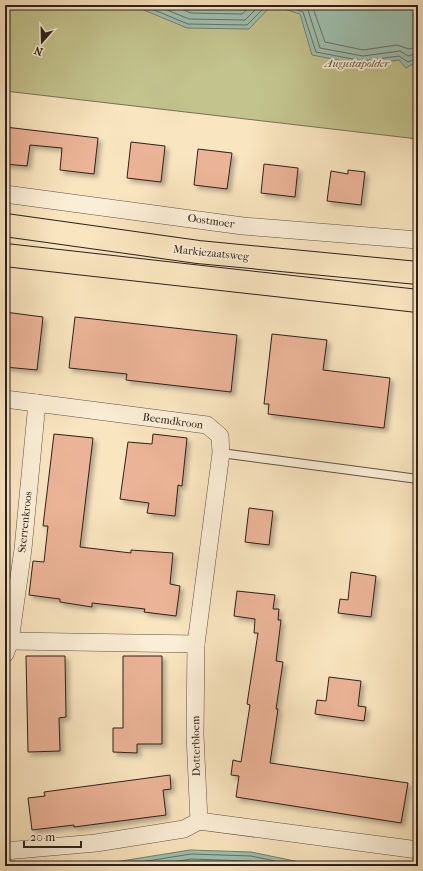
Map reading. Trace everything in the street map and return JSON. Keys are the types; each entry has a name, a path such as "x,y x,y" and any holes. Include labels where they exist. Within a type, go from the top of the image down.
{"main road":[{"name":"Markiezaatsweg","path":"5,225 198,252 418,273"},
{"path":"5,255 418,301"}],"street":[{"name":"Oostmoer","path":"5,194 243,226 418,240"},
{"name":"Beemdkroon","path":"5,399 207,425 220,436 221,453"},
{"name":"Sterrenkroos","path":"37,403 23,549 7,647 196,644"},
{"name":"Dotterbloem","path":"199,820 195,735 196,644 221,453"},
{"path":"5,851 103,842 184,829 199,820 418,850"}],"lane":[{"path":"221,453 418,479"}],"green space":[{"name":"Augustapolder","path":"5,5 418,5 418,139 5,91"}],"water":[{"path":"132,5 272,5 249,29 187,28"},
{"path":"272,5 418,5 418,61 406,68 399,60 363,65 312,55 300,14"},
{"path":"190,850 251,852 319,866 90,866"}],"building":[{"path":"5,127 98,138 94,174 60,170 62,148 30,145 27,166 5,164"},
{"path":"131,142 165,146 161,182 127,178"},
{"path":"198,149 232,153 227,189 194,185"},
{"path":"264,164 298,168 295,197 261,193"},
{"path":"348,170 365,172 361,205 327,201 331,171 348,174"},
{"path":"5,312 43,317 37,370 5,367"},
{"path":"75,317 237,335 231,392 126,380 127,374 69,368"},
{"path":"272,334 327,340 323,370 390,378 384,428 268,414 269,404 264,404"},
{"path":"54,434 93,438 80,547 131,553 131,550 173,553 170,584 180,586 176,616 144,612 145,609 92,603 92,607 60,602 60,599 29,595 33,561 44,562 48,526 43,526"},
{"path":"153,434 187,438 182,486 178,485 175,516 147,513 149,503 120,499 128,442 152,444"},
{"path":"249,508 273,511 269,545 245,542"},
{"path":"351,572 376,576 371,617 338,613 340,599 348,600"},
{"path":"237,591 275,595 273,609 279,609 278,620 281,620 276,661 283,662 270,763 408,783 401,823 236,797 239,776 231,775 233,760 241,762 250,705 247,704 258,633 254,633 255,619 234,616"},
{"path":"26,656 65,656 66,717 59,718 60,751 28,752"},
{"path":"123,656 162,656 162,744 137,744 137,753 113,752 113,728 123,728"},
{"path":"329,677 361,681 358,706 366,707 364,721 315,714 317,700 326,701"},
{"path":"170,775 171,789 163,790 166,815 74,827 74,825 32,830 28,798 45,796 44,792"}]}
